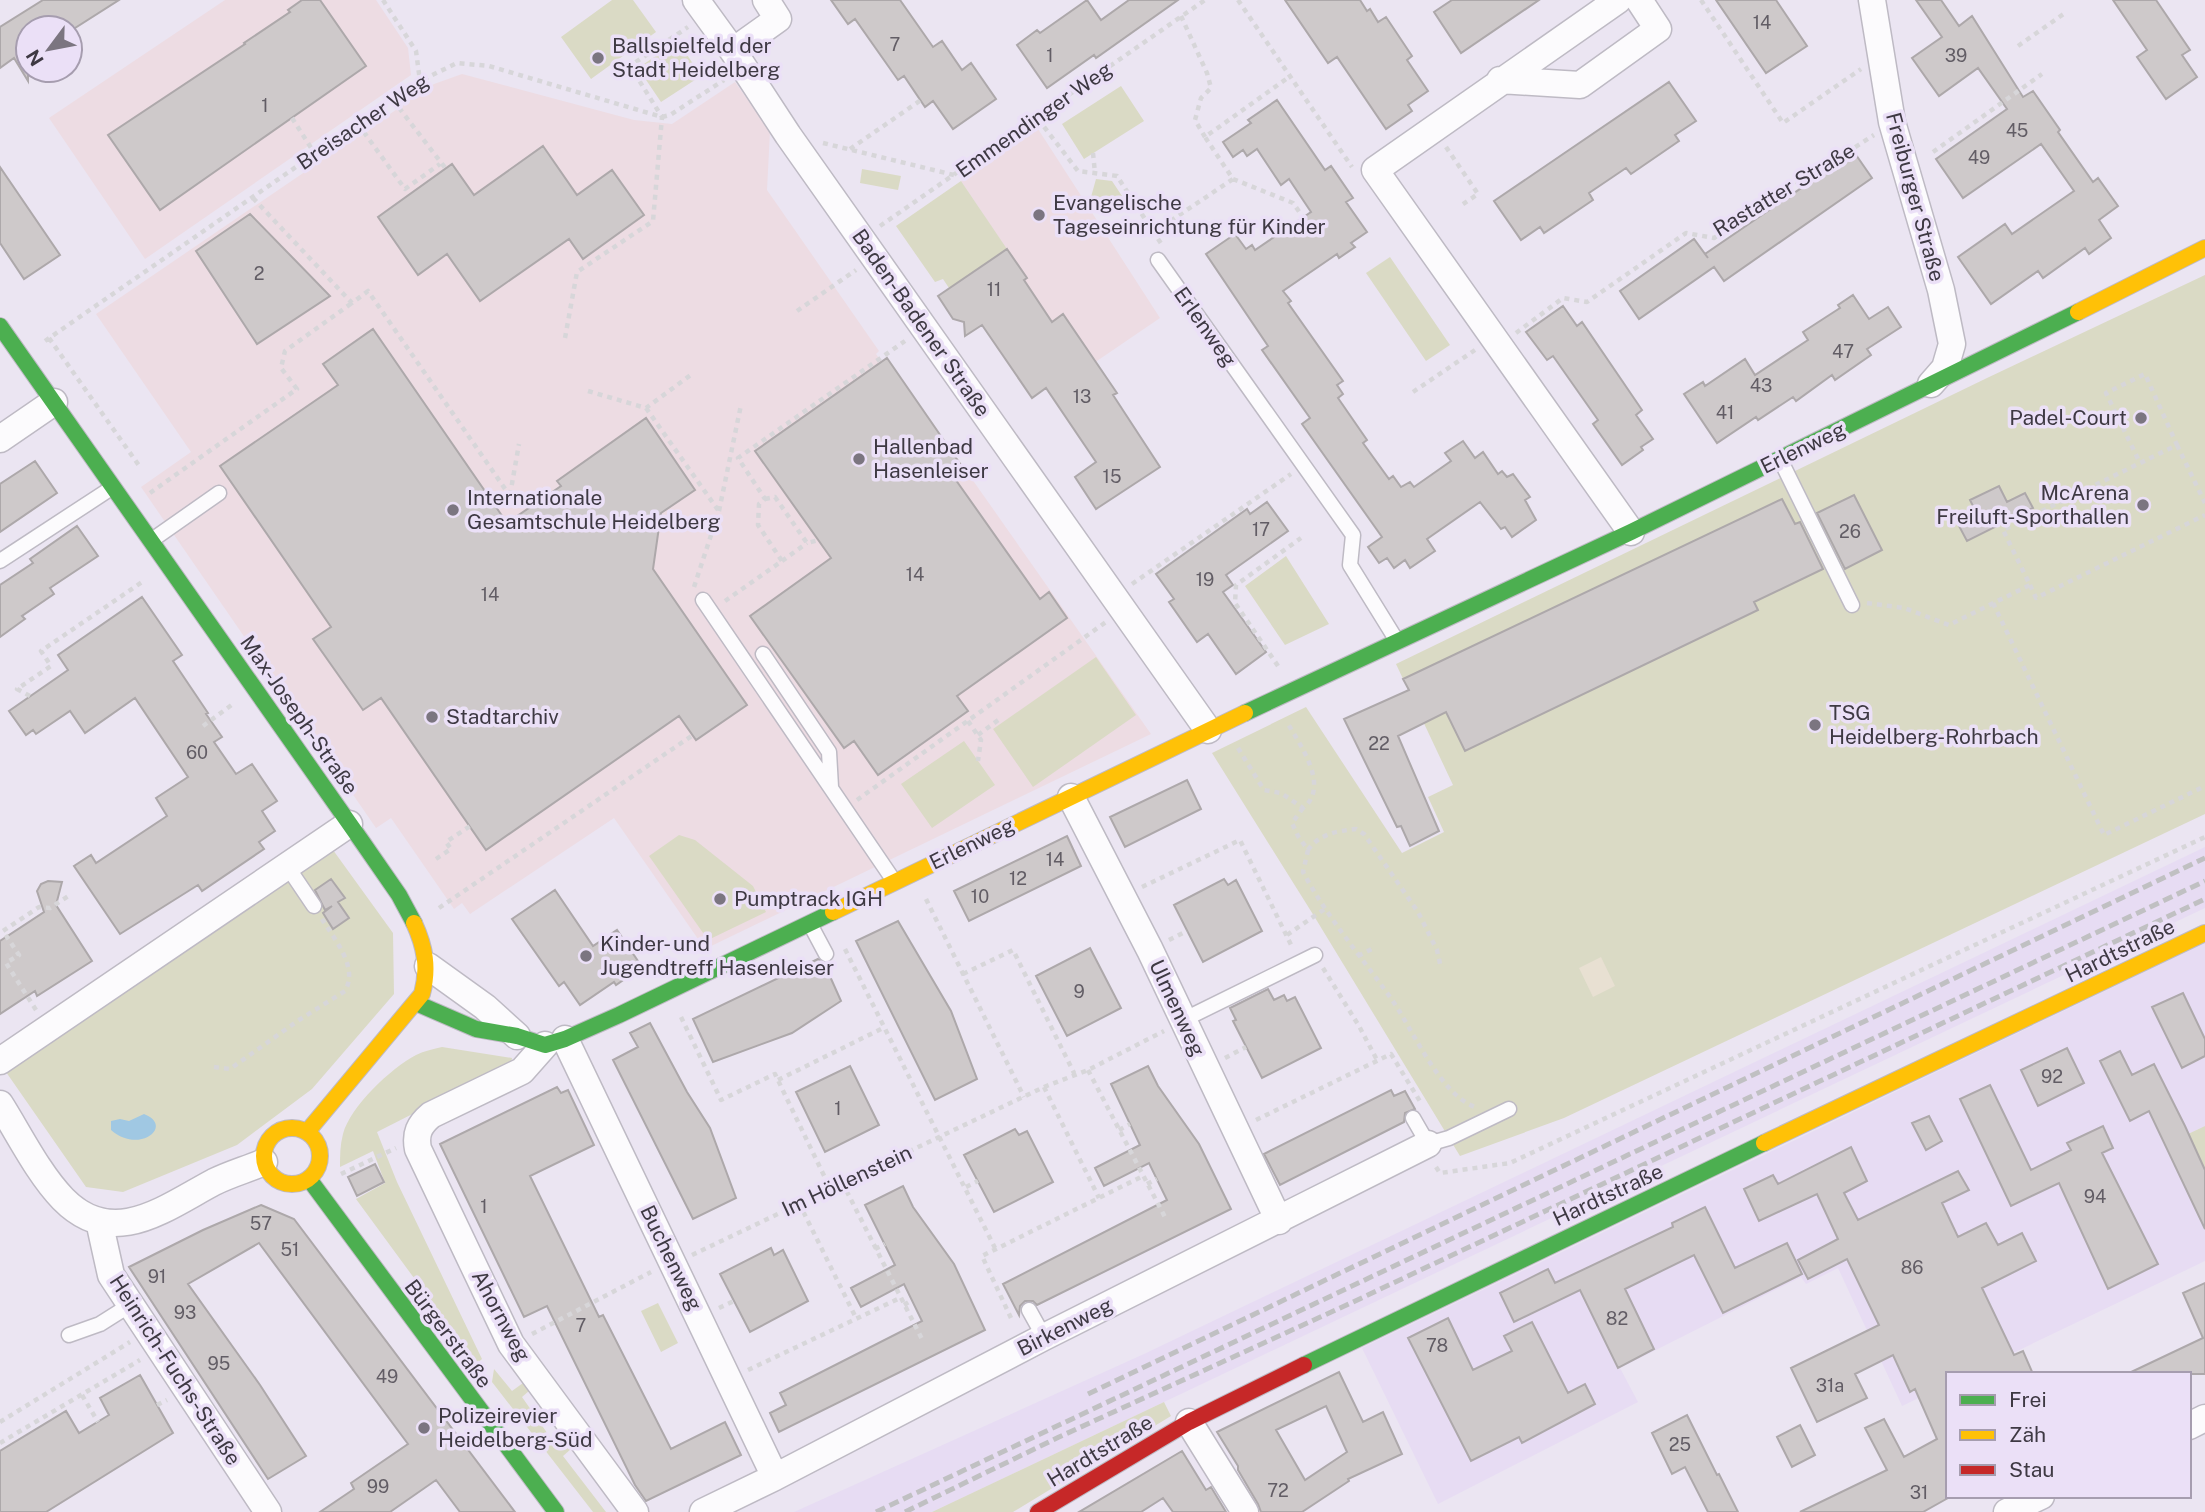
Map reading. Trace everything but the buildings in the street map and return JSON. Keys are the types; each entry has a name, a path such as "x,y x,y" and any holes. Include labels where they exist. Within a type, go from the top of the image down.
{"street":[{"path":"738,60 778,19 766,0"},
{"path":"1618,0 1375,170 1632,532"},
{"path":"1500,80 1580,85 1658,29 1639,0"},
{"name":"Freiburger Straße","path":"1872,0 1892,122 1941,290 1952,344 1945,368 1929,387"},
{"name":"Baden-Badener Straße","path":"701,7 1118,604 1216,726"},
{"name":"Erlenweg","path":"416,1139 423,1122 430,1115 522,1072 555,1042 668,991 1216,726 1632,532 2205,248"},
{"name":"Max-Joseph-Straße","path":"0,326 349,824 415,924 428,966"},
{"path":"0,439 54,402"},
{"name":"Ulmenweg","path":"1071,797 1123,896 1279,1221"},
{"path":"0,1060 349,824"},
{"name":"Hardtstraße","path":"1038,1512 1189,1422 1529,1255 2205,933"},
{"path":"307,1132 416,1003 425,986 428,966 485,1007 517,1036"},
{"path":"416,1003 476,1030 555,1042"},
{"name":"Buchenweg","path":"555,1042 674,1262 775,1477"},
{"path":"0,1104 64,1200 83,1214 99,1221 136,1222 156,1214 217,1180 264,1162"},
{"path":"299,1128 307,1132 314,1138 321,1154 316,1172 309,1179 292,1184 282,1183 268,1171 264,1162 266,1143 280,1130 299,1128"},
{"name":"Ahornweg","path":"416,1139 418,1149 511,1344 635,1512"},
{"name":"Birkenweg","path":"703,1512 1034,1342 1425,1147"},
{"name":"Bürgerstraße","path":"309,1179 420,1333 556,1512"},
{"name":"Heinrich-Fuchs-Straße","path":"99,1221 111,1275 268,1512"},
{"path":"1189,1422 1245,1512"},
{"path":"2007,1512 2037,1498"}],"lane":[{"name":"Erlenweg","path":"1158,260 1353,535 1350,565 1398,642"},
{"path":"1780,459 1852,605"},
{"path":"0,561 114,486"},
{"path":"152,540 219,494"},
{"path":"706,606 895,882"},
{"path":"763,654 829,752 831,789"},
{"path":"287,866 314,906"},
{"path":"810,923 826,954"},
{"path":"1183,1020 1315,955"},
{"path":"1418,1112 1425,1147 1449,1139 1508,1109"},
{"path":"69,1335 100,1324 130,1306"},
{"path":"1029,1310 1034,1342"}],"path":[{"path":"383,0 416,51 419,81"},
{"name":"Emmendinger Weg","path":"797,311 955,175 1205,0"},
{"path":"1238,0 1361,179 1375,170"},
{"path":"1701,0 1783,123 1881,54"},
{"path":"565,338 577,272 653,221 662,117 630,66 701,7"},
{"path":"2018,46 2065,13"},
{"path":"1181,16 1207,72 1211,88 1201,98 1195,120 1205,137 1233,178 1293,203 1304,217"},
{"path":"662,117 670,115 738,60"},
{"name":"Breisacher Weg","path":"29,366 39,358 39,349 49,338 419,81 457,63 489,66 662,117"},
{"path":"1933,152 2042,74"},
{"path":"1205,137 1289,77"},
{"path":"393,100 446,169"},
{"path":"849,149 920,100"},
{"path":"292,118 316,154"},
{"path":"1038,118 1078,172 1116,176 1167,253 1158,260"},
{"name":"Rastatter Straße","path":"1413,392 1563,298 1587,302 1686,233 1714,238 1892,122"},
{"path":"358,124 405,189 440,164"},
{"path":"1433,128 1478,194 1460,206"},
{"path":"788,135 955,175"},
{"path":"1093,153 1095,173"},
{"path":"1154,232 1233,178"},
{"path":"253,198 352,303"},
{"path":"129,508 297,389 281,368 285,351 369,291 510,496 519,444"},
{"path":"765,499 738,458 924,327"},
{"path":"49,338 140,467"},
{"path":"646,408 692,374"},
{"path":"2140,463 2106,393 2145,374 2205,503"},
{"path":"588,391 646,408 719,511"},
{"path":"741,405 719,511 694,587 706,606 807,543 819,540"},
{"path":"2177,445 2003,530 2036,598 2205,516"},
{"path":"845,809 968,721 1118,604 1303,466"},
{"path":"782,561 758,525 759,504 765,499 775,497 807,543"},
{"path":"1294,690 1235,603 1235,594 1236,585 1301,538"},
{"path":"30,696 17,689 51,666 41,651 169,564"},
{"path":"1852,605 1890,604 1949,625 2030,585"},
{"path":"1993,603 2104,835 2205,786"},
{"path":"1276,699 1310,762 1314,792 1311,802 1292,822 1308,850"},
{"path":"978,735 1001,718"},
{"path":"968,721 981,740 978,761"},
{"path":"1216,726 1264,790 1281,793 1303,808"},
{"path":"415,924 693,735"},
{"path":"436,859 451,849 446,842 470,826"},
{"path":"1441,968 1437,950 1418,912 1364,834 1356,829 1324,835 1314,841 1308,850 1303,872 1358,956 1391,998 1428,1059 1459,1099 1476,1107 1485,1108 1498,1103 1508,1109"},
{"path":"1425,1147 1440,1173 1510,1163 2205,837"},
{"path":"1123,896 1240,840 1300,962"},
{"path":"914,873 1024,1097"},
{"path":"47,1029 6,963 19,955 3,931 39,907 50,908 70,895"},
{"path":"214,1067 230,1069 345,991 349,984 345,956 314,906"},
{"path":"1287,935 1326,908"},
{"path":"845,948 995,1248"},
{"path":"1358,956 1372,948"},
{"path":"963,974 1013,950 1074,1073"},
{"path":"1315,955 1377,1060"},
{"path":"668,991 721,1100 775,1074 830,1188"},
{"name":"Im Höllenstein","path":"511,1344 842,1182 1074,1073 1088,1070 1183,1020"},
{"path":"778,1080 885,1027"},
{"path":"1235,1131 1391,1054 1418,1112"},
{"path":"1088,1070 1167,1219"},
{"path":"1044,1087 1099,1198"},
{"path":"1119,1130 1130,1124"},
{"path":"320,1195 342,1173 416,1139"},
{"path":"1034,1342 982,1256 1143,1176"},
{"path":"1147,1184 1157,1179"},
{"path":"966,1187 978,1181"},
{"path":"842,1182 922,1339"},
{"path":"799,1203 856,1318"},
{"path":"875,1249 885,1244"},
{"path":"729,1380 900,1298"},
{"path":"904,1305 912,1300"},
{"path":"0,1443 82,1395 153,1341"},
{"path":"0,1422 153,1341"},
{"path":"82,1395 98,1422"}],"shaded area":[{"path":"225,0 376,0 408,48 411,75 145,259 49,118"},
{"name":"Internationale Gesamtschule Heidelberg","path":"462,74 634,120 672,124 735,82 770,131 767,190 879,351 876,354 881,361 887,358 1151,734 705,949 614,818 470,914 462,903 454,909 391,818 376,828 141,487 191,452 96,314 434,84"},
{"name":"Evangelische Tageseinrichtung für Kinder","path":"1038,129 1160,318 1091,365 1062,314 1052,322 961,181"},
{"path":"2205,847 2205,908 932,1512 794,1512 1144,1354"},
{"path":"2205,943 2205,1126 2188,1134 2205,1170 2205,1261 1973,1372 1946,1372 1946,1385 1902,1406 1838,1268 1806,1284 1801,1277 1620,1368 1638,1402 1438,1504 1362,1348"}],"green space":[{"name":"Ballspielfeld der Stadt Heidelberg","path":"612,0 633,0 656,32 591,79 561,37"},
{"path":"678,41 701,76 661,102 638,68"},
{"path":"1121,86 1144,121 1084,159 1062,124"},
{"path":"862,169 901,176 898,190 860,183"},
{"path":"1096,179 1112,181 1122,196 1100,210 1091,197"},
{"path":"961,181 1007,249 949,288 943,279 935,282 896,226"},
{"path":"1390,257 1450,345 1426,361 1366,273"},
{"name":"TSG Heidelberg-Rohrbach","path":"2205,275 2205,814 1564,1118 1460,1156 1212,753 1306,707 1402,853 1444,832 1428,797 1453,785 1396,664"},
{"path":"1286,556 1329,624 1285,645 1245,586"},
{"path":"1096,657 1136,715 1033,787 993,729"},
{"path":"964,741 995,785 932,828 901,784"},
{"name":"Pumptrack IGH","path":"679,835 695,840 753,886 766,912 708,940 649,856"},
{"path":"333,850 393,933 394,994 312,1089 237,1145 123,1192 86,1187 6,1072"},
{"path":"442,1047 512,1058 511,1064 377,1132 397,1182 482,1359 470,1369 461,1346 447,1323 356,1199 385,1183 373,1151 340,1167 341,1146 347,1123 373,1089 406,1061"},
{"path":"2205,1126 2205,1170 2188,1134"},
{"path":"658,1303 678,1343 661,1352 641,1311"},
{"path":"494,1369 512,1391 523,1383 529,1391 522,1397 557,1447 565,1441 571,1449 563,1456 606,1512 593,1512 492,1382"},
{"path":"1164,1402 1171,1416 1013,1512 932,1512"}],"sand":[{"path":"1601,957 1615,986 1593,997 1579,968"}],"water":[{"path":"144,1114 153,1119 156,1125 150,1136 132,1140 111,1130 111,1121 129,1121"}],"railway":[{"path":"1088,1394 2205,858"},
{"path":"876,1512 2205,881"},
{"path":"905,1512 1059,1437 1353,1302 2205,899"}],"traffic: fast":[{"path":"1245,713 1631,532 2078,312"},
{"path":"0,326 363,843 399,895 414,923"},
{"path":"416,1003 476,1029 517,1036 545,1045 619,1015 833,912"},
{"path":"1304,1365 1764,1143"},
{"path":"309,1179 556,1512"}],"traffic: slow":[{"path":"2078,312 2205,248"},
{"path":"833,912 1245,713"},
{"path":"307,1132 422,994 425,958 414,923"},
{"path":"1764,1143 2205,933"},
{"path":"286,1128 298,1128 312,1136 320,1150 320,1156 318,1167 312,1176 298,1184 286,1184 269,1172 264,1162 264,1150 276,1133 286,1128"}],"traffic: jam":[{"path":"1038,1512 1189,1422 1304,1365"}],"place":[{"name":"Ballspielfeld der Stadt Heidelberg","path":"598,58"},
{"name":"Evangelische Tageseinrichtung für Kinder","path":"1039,215"},
{"name":"Padel-Court","path":"2141,418"},
{"name":"Hallenbad Hasenleiser","path":"859,459"},
{"name":"McArena Freiluft-Sporthallen","path":"2143,505"},
{"name":"Internationale Gesamtschule Heidelberg","path":"453,510"},
{"name":"Stadtarchiv","path":"432,717"},
{"name":"TSG Heidelberg-Rohrbach","path":"1815,725"},
{"name":"Pumptrack IGH","path":"720,899"},
{"name":"Kinder- und Jugendtreff Hasenleiser","path":"586,956"},
{"name":"Polizeirevier Heidelberg-Süd","path":"424,1428"}]}
